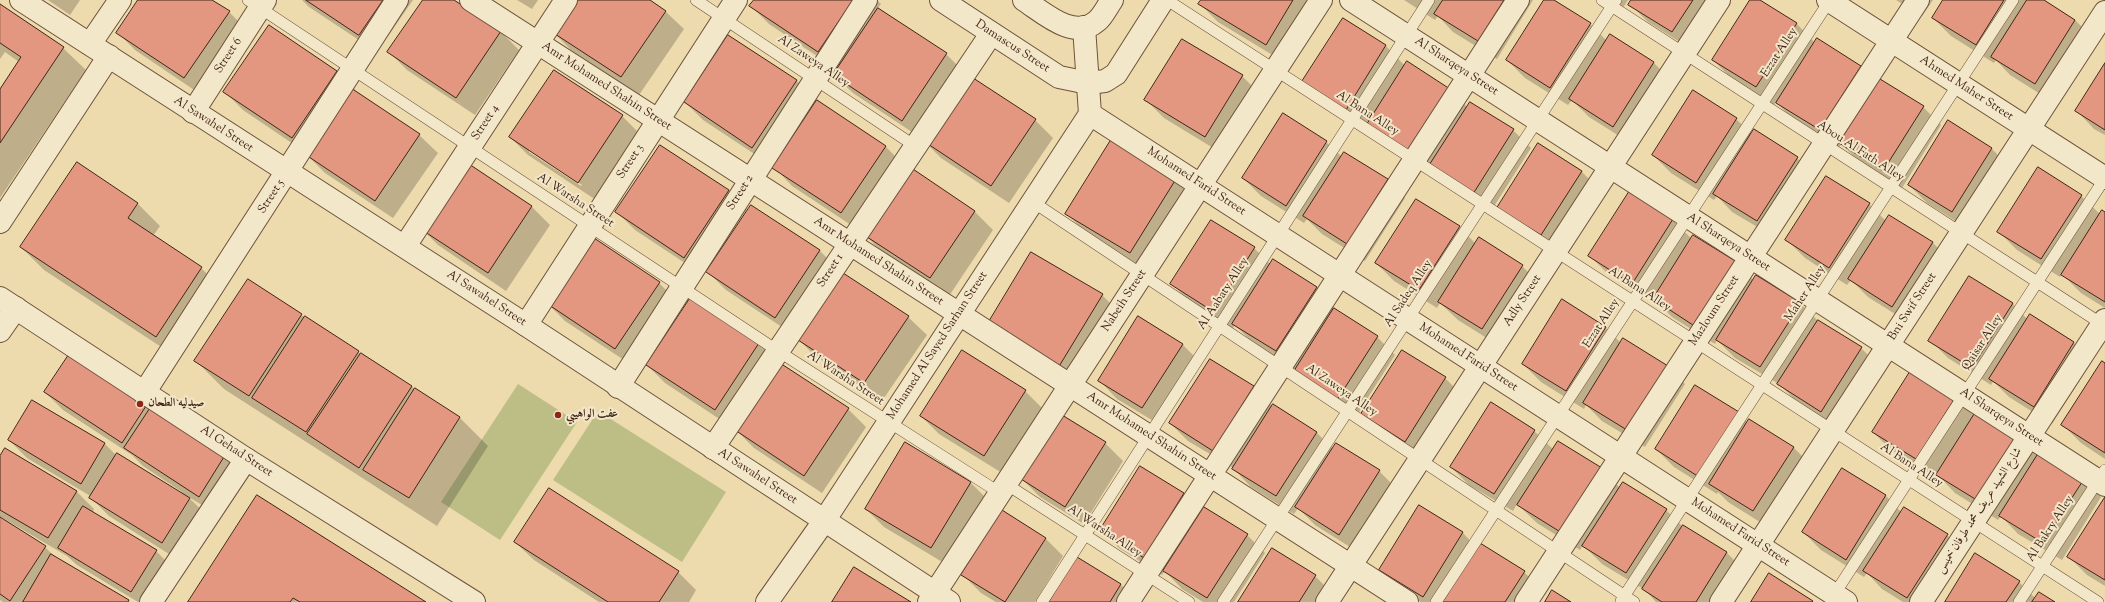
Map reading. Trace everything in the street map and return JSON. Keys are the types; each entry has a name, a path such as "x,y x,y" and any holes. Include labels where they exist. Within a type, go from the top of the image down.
{"street":[{"name":"Al Sawahel Street","path":"21,0 526,325 618,387 824,521 937,599"},
{"path":"90,44 120,0"},
{"name":"Street 5","path":"144,393 288,172 397,0"},
{"name":"Amr Mohamed Shahin Street","path":"471,0 1407,602"},
{"name":"Street 4","path":"405,246 566,0"},
{"name":"Street 3","path":"526,325 736,0"},
{"name":"Street 2","path":"618,387 866,0"},
{"name":"Damascus Street","path":"940,0 1059,77 1088,84"},
{"path":"1032,2 1067,26 1084,27 1098,20 1112,0"},
{"path":"1088,84 1106,81 1116,74 1163,0"},
{"name":"Nabeih Street","path":"937,599 1003,488 1322,0"},
{"name":"Al Sharqeya Street","path":"1352,0 2029,436 2103,479"},
{"path":"1128,602 1518,0"},
{"name":"Adly Street","path":"1327,602 1719,0"},
{"name":"Ahmed Maher Street","path":"1829,0 2105,178"},
{"name":"Mazloum Street","path":"1526,602 1918,0"},
{"name":"Street 6","path":"193,112 258,3"},
{"name":"Bni Swif Street","path":"1721,602 2105,12"},
{"path":"1084,27 1090,114"},
{"name":"Street 1","path":"713,448 991,34"},
{"path":"0,222 108,56"},
{"name":"Mohamed Farid Street","path":"1090,114 1758,545 1837,600"},
{"name":"Mohamed Al Sayed Sarhan Street","path":"767,602 824,521 1090,114"},
{"path":"0,331 8,303"},
{"name":"Al Gehad Street","path":"8,303 246,459 474,602"},
{"name":"شارع الشهيد عريف محمد طرفان خميس","path":"1921,602 2104,323"},
{"path":"152,602 246,459"}],"lane":[{"name":"Al Zaweya Alley","path":"696,0 915,146"},
{"name":"Al Bana Alley","path":"1167,0 2098,602"},
{"name":"Al Aabaty Alley","path":"1042,602 1429,0"},
{"name":"Abou Al Fath Alley","path":"1602,0 1614,3 1684,54 2037,282 2104,323"},
{"name":"Ezzat Alley","path":"1436,602 1829,0"},
{"name":"Maher Alley","path":"1627,600 1688,500 2013,0"},
{"path":"2099,0 2105,4"},
{"name":"Al Warsha Street","path":"258,3 353,69 470,147 778,351 889,422"},
{"name":"Al Sadeq Alley","path":"1223,602 1614,3"},
{"name":"Qaisar Alley","path":"1837,600 1909,480 2105,178"},
{"name":"Al Zaweya Alley","path":"1032,202 1559,552 1627,600"},
{"name":"Al Warsha Alley","path":"889,422 1086,535 1189,602"},
{"name":"Al Bakry Alley","path":"2020,602 2042,566 2103,479"}],"green space":[{"path":"518,384 577,422 500,540 441,502"},
{"path":"598,411 726,492 682,562 553,480"}],"building":[{"path":"138,0 212,0 230,11 184,78 116,33"},
{"path":"306,0 383,0 359,35"},
{"path":"423,0 454,0 501,31 456,98 387,52"},
{"path":"573,0 650,0 666,11 621,77 552,32"},
{"path":"754,0 853,0 818,52 749,6"},
{"path":"1201,0 1293,0 1266,45 1198,4"},
{"path":"1443,0 1504,0 1478,41 1434,14"},
{"path":"1544,0 1554,0 1591,23 1550,88 1506,60"},
{"path":"1631,0 1693,0 1672,32 1628,5"},
{"path":"1750,0 1760,0 1797,23 1756,87 1712,60"},
{"path":"1943,0 2004,0 1976,45 1932,18"},
{"path":"2027,0 2044,0 2075,20 2035,84 1991,57"},
{"path":"0,4 64,47 0,143 0,89 21,57 0,43"},
{"path":"878,8 947,53 902,121 833,75"},
{"path":"1343,18 1386,45 1346,110 1301,83"},
{"path":"269,25 337,71 292,138 223,92"},
{"path":"1610,34 1654,62 1613,127 1569,99"},
{"path":"728,35 797,80 752,148 684,102"},
{"path":"1817,38 1861,66 1820,130 1776,103"},
{"path":"1182,39 1243,75 1205,137 1144,100"},
{"path":"1407,61 1450,89 1410,153 1366,126"},
{"path":"2105,63 2105,130 2075,111"},
{"path":"554,70 623,115 578,183 509,137"},
{"path":"967,74 1036,119 991,186 922,140"},
{"path":"1880,79 1924,106 1883,171 1839,143"},
{"path":"351,88 420,134 375,201 306,155"},
{"path":"1693,90 1737,118 1696,183 1652,155"},
{"path":"817,100 886,146 841,213 772,168"},
{"path":"1470,102 1514,129 1473,194 1429,166"},
{"path":"1283,113 1327,141 1286,206 1242,178"},
{"path":"1948,120 1992,148 1952,212 1908,185"},
{"path":"1754,129 1798,157 1757,221 1713,194"},
{"path":"1111,140 1176,179 1130,253 1065,214"},
{"path":"1538,143 1582,171 1541,235 1497,208"},
{"path":"660,145 729,190 684,258 615,212"},
{"path":"1344,152 1388,179 1347,244 1303,216"},
{"path":"463,160 532,206 488,273 419,228"},
{"path":"77,162 138,203 128,218 202,267 156,337 20,247"},
{"path":"907,165 975,211 930,278 861,233"},
{"path":"2038,167 2082,195 2041,259 1997,232"},
{"path":"1826,176 1870,203 1829,268 1785,240"},
{"path":"1629,192 1673,219 1632,284 1588,256"},
{"path":"1416,199 1460,226 1419,290 1375,263"},
{"path":"751,205 820,250 775,318 706,272"},
{"path":"2102,210 2105,212 2105,302 2061,275"},
{"path":"1889,215 1933,242 1892,307 1848,279"},
{"path":"1211,220 1255,247 1214,312 1170,284"},
{"path":"1693,235 1737,262 1696,327 1653,299"},
{"path":"591,236 660,282 615,349 546,303"},
{"path":"1479,237 1523,265 1482,329 1438,302"},
{"path":"1031,252 1103,294 1058,368 987,325"},
{"path":"1273,259 1317,287 1276,351 1232,324"},
{"path":"840,271 909,316 864,383 795,338"},
{"path":"1756,275 1801,303 1760,367 1716,340"},
{"path":"1969,276 2013,303 1972,368 1928,341"},
{"path":"248,279 302,314 249,396 194,361"},
{"path":"691,297 759,343 715,410 646,365"},
{"path":"1562,299 1606,327 1566,391 1522,364"},
{"path":"1334,308 1378,336 1337,400 1293,373"},
{"path":"2030,314 2074,342 2034,407 1989,379"},
{"path":"305,316 359,351 306,432 252,398"},
{"path":"1138,316 1183,344 1142,408 1098,381"},
{"path":"1818,320 1862,347 1821,412 1777,384"},
{"path":"1623,338 1668,366 1627,430 1583,403"},
{"path":"962,350 1026,390 984,456 920,416"},
{"path":"1402,350 1446,377 1405,442 1361,414"},
{"path":"70,353 148,403 122,443 44,392"},
{"path":"361,353 412,386 359,468 307,434"},
{"path":"1210,359 1254,386 1213,451 1169,423"},
{"path":"2102,361 2105,363 2105,453 2061,425"},
{"path":"780,363 849,408 804,476 735,430"},
{"path":"1913,367 1957,395 1916,459 1872,432"},
{"path":"1695,385 1739,412 1699,477 1655,449"},
{"path":"415,388 460,417 409,498 363,470"},
{"path":"32,400 105,443 81,484 8,440"},
{"path":"1491,402 1535,430 1494,494 1450,467"},
{"path":"153,404 227,452 199,497 124,448"},
{"path":"1273,404 1317,432 1276,496 1232,469"},
{"path":"1977,410 2021,438 1980,502 1936,475"},
{"path":"1062,415 1106,442 1065,507 1021,479"},
{"path":"1749,419 1794,447 1753,511 1709,484"},
{"path":"1558,441 1602,468 1562,533 1517,505"},
{"path":"905,442 971,482 931,548 865,509"},
{"path":"1336,443 1380,470 1339,535 1295,507"},
{"path":"5,448 77,491 48,538 0,510 0,456"},
{"path":"2040,451 2084,479 2043,543 1999,516"},
{"path":"117,453 190,498 162,543 89,498"},
{"path":"1140,466 1184,493 1144,558 1100,530"},
{"path":"1842,468 1886,495 1846,560 1802,532"},
{"path":"1623,482 1667,509 1626,573 1582,546"},
{"path":"549,488 679,571 659,602 608,602 514,542"},
{"path":"257,495 426,602 300,602 293,598 290,602 188,602"},
{"path":"2105,497 2105,580 2067,557"},
{"path":"1419,505 1463,532 1423,597 1379,570"},
{"path":"83,506 157,550 131,592 58,548"},
{"path":"1204,507 1248,534 1207,598 1163,571"},
{"path":"1904,507 1948,534 1907,598 1863,571"},
{"path":"1002,510 1046,538 1005,602 961,575"},
{"path":"0,517 46,546 10,601 0,594"},
{"path":"1683,525 1727,552 1696,602 1662,602 1642,589"},
{"path":"1480,543 1525,571 1505,602 1443,602"},
{"path":"1272,548 1316,575 1299,602 1238,602"},
{"path":"1975,553 2020,581 2006,602 1945,602"},
{"path":"51,554 129,600 128,602 23,602"},
{"path":"1077,557 1121,584 1110,602 1049,602"},
{"path":"854,567 911,602 832,602"},
{"path":"1769,573 1813,601 1751,602"},
{"path":"1552,590 1571,602 1545,602"},
{"path":"2039,592 2055,602 2032,602"}],"place":[{"name":"صيدليه الطحان","path":"140,404"},
{"name":"عفت الواهيبي","path":"558,415"}]}
